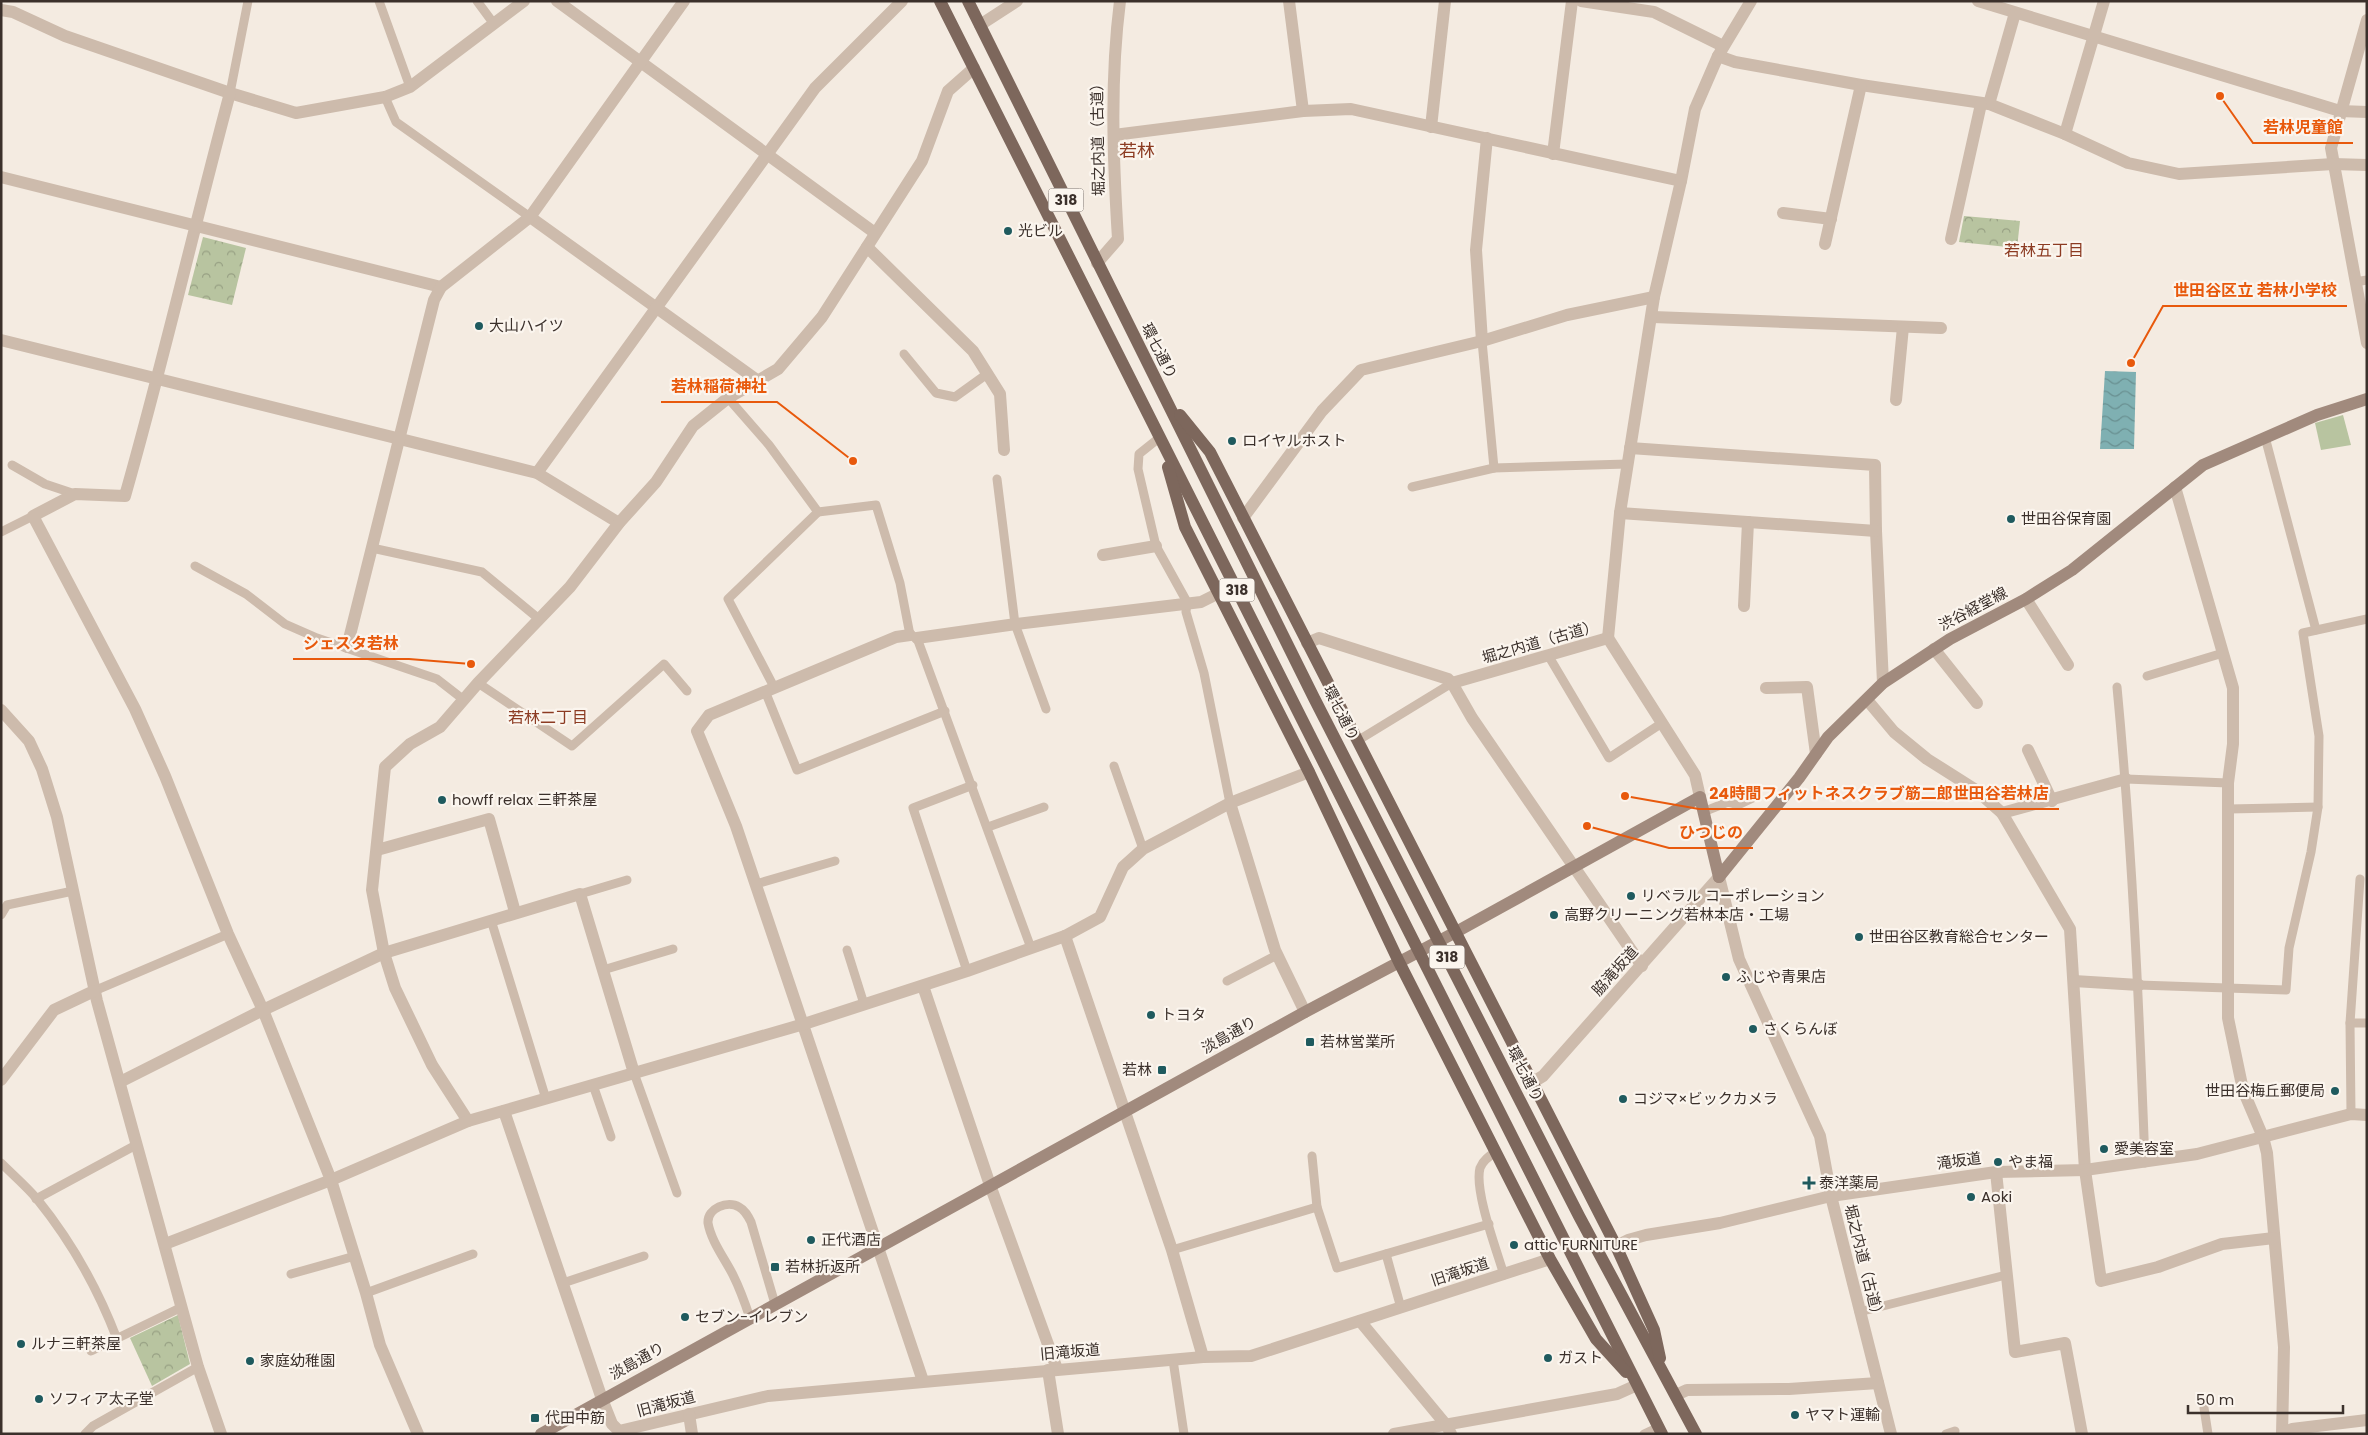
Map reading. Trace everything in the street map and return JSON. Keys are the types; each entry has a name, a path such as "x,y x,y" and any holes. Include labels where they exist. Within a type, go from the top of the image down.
{"main road":[{"name":"318","path":"940,1 1660,1430"},
{"name":"環七通り","path":"968,1 1323,716 1634,1322 1662,1369 1696,1434"},
{"path":"1166,398 1210,452 1357,740 1451,934 1533,1082 1616,1246 1654,1330 1662,1369"},
{"name":"渋谷経堂線","path":"1719,877 1776,808 1828,737 1868,701 1883,683 1950,639 2026,599 2072,570 2204,465 2317,415 2367,399"},
{"path":"1159,438 1185,527 1404,959 1496,1152 1550,1259 1596,1339 1637,1385"},
{"path":"1700,797 1719,877"},
{"name":"淡島通り","path":"541,1434 879,1246 1700,797"}],"street":[{"path":"1,10 13,12 65,36 230,93 296,113 385,96 410,87 524,1"},
{"path":"557,1 875,233"},
{"path":"347,647 434,300 441,287 530,217 684,1"},
{"path":"537,473 815,88 902,1"},
{"path":"980,25 1017,1"},
{"name":"堀之内道（古道）","path":"1097,263 1118,239 1113,62 1120,1"},
{"path":"1289,1 1304,111"},
{"path":"1431,128 1445,1"},
{"path":"1553,154 1572,1"},
{"path":"1581,1 1654,12 1721,51 1735,62 1861,85 1985,104 2065,134 2128,163 2180,174 2333,164 2367,165"},
{"path":"1608,638 1620,513 1654,297 1682,181 1695,109 1721,51 1751,1"},
{"path":"1978,1 2340,111 2367,112"},
{"path":"2065,134 2104,1"},
{"path":"1951,239 1985,104 2015,13"},
{"path":"2367,20 2331,148 2333,164 2361,281 2367,343"},
{"path":"468,1122 432,1066 394,988 384,953 372,890 385,767 410,744 440,727 478,683 570,587 619,523 656,482 693,426 728,398 778,369 822,317 922,161 948,91 974,68"},
{"path":"1825,244 1861,85"},
{"path":"230,93 194,226 158,380 125,496 75,494 33,516 135,709 165,776 228,934 263,1010 331,1180 380,1345 418,1434"},
{"path":"1114,135 1304,111 1351,109 1431,128 1486,138 1682,181"},
{"path":"1482,341 1476,250 1486,138"},
{"path":"1,177 441,287"},
{"path":"1783,213 1830,219"},
{"path":"530,217 757,380"},
{"path":"867,246 973,352 1000,394 1004,450"},
{"path":"1243,518 1322,412 1361,370 1482,341 1567,315 1654,297"},
{"path":"1652,317 1941,328"},
{"path":"1896,400 1903,327"},
{"path":"1,340 158,380 400,437 537,473 619,523"},
{"path":"1630,448 1875,465 1883,683"},
{"path":"2175,487 2233,688 2233,744 2228,783 2228,1018 2242,1090 2263,1137 2267,1153 2284,1347 2282,1434 2292,1430 2367,1420"},
{"path":"1620,513 1876,531"},
{"path":"1744,606 1748,522"},
{"path":"1103,555 1156,546"},
{"path":"923,1381 736,826 697,731 709,715 896,637 914,637 1146,610 1187,602 1201,602 1219,593"},
{"path":"2026,599 2068,665"},
{"path":"1306,643 1319,638 1448,679 1472,718 1642,966"},
{"name":"堀之内道（古道）","path":"1452,683 1608,638 1696,775 1700,797"},
{"path":"1934,649 1977,703"},
{"path":"1766,688 1807,687 1816,754"},
{"path":"1868,701 1901,738 1927,759 1976,790 2002,814 2070,929 2085,1170 2101,1281 2158,1267 2222,1244 2274,1238"},
{"path":"1,710 28,741 42,769 58,821 94,991 198,1367 221,1434"},
{"path":"2028,750 2052,801"},
{"path":"165,1244 331,1180 468,1122 804,1024 967,972 1065,936 1100,916 1124,867 1143,849 1230,802 1309,772"},
{"path":"2002,814 2126,779"},
{"path":"1230,802 1277,955 1305,1012"},
{"path":"377,850 489,819 515,912"},
{"name":"堀之内道（古道）","path":"1719,877 1739,960 1820,1136 1830,1196 1891,1434"},
{"name":"脇滝坂道","path":"1533,1082 1543,1076 1719,877"},
{"path":"120,1082 263,1010 384,953 580,894 634,1073"},
{"path":"1065,936 1172,1250 1203,1357"},
{"path":"2074,981 2139,985"},
{"path":"923,986 1053,1370 1058,1434"},
{"path":"4,1072 54,1010 94,991"},
{"path":"504,1111 602,1399"},
{"name":"滝坂道","path":"1616,1246 1628,1240 1646,1235 1720,1223 1830,1196 1996,1172 2085,1170 2145,1163 2197,1154 2351,1114 2367,1115"},
{"path":"1996,1172 2015,1352 2065,1343 2082,1434"},
{"name":"旧滝坂道","path":"602,1399 612,1424 619,1431 628,1431 689,1414 768,1396 1203,1357 1252,1356 1550,1259"},
{"path":"1360,1321 1449,1430"},
{"path":"1676,1395 1687,1390 1789,1389 1878,1382"},
{"path":"1394,1434 1449,1430 1617,1394 1637,1385"},
{"path":"689,1414 692,1434"}],"lane":[{"path":"230,93 248,1"},
{"path":"379,1 410,87"},
{"path":"477,1 494,24"},
{"path":"385,96 396,122 530,217"},
{"path":"1482,341 1494,468"},
{"path":"904,354 936,393 955,396 987,374"},
{"path":"728,398 768,445 818,512"},
{"path":"2265,437 2316,630"},
{"path":"1159,438 1139,454 1138,469 1156,546 1187,602 1186,612 1204,674 1230,802"},
{"path":"1412,487 1494,468 1627,464"},
{"path":"12,465 45,484 75,494"},
{"path":"998,479 1015,624 1046,709"},
{"path":"944,711 797,770 769,689 728,599 818,512 876,505 914,637 944,711 988,827 1031,948"},
{"path":"1,532 33,516"},
{"path":"372,548 482,572 539,619"},
{"path":"195,566 246,594 285,624 316,638 437,679 464,700"},
{"path":"2139,985 2286,990 2289,948 2311,852 2318,807 2319,736 2303,633 2367,619"},
{"path":"2147,676 2223,653"},
{"path":"1548,655 1608,758 1662,723"},
{"path":"478,683 572,746 664,664 687,691"},
{"path":"1357,740 1452,683"},
{"path":"2117,687 2126,779 2139,985 2145,1163"},
{"path":"1114,766 1143,849"},
{"path":"2126,779 2228,783"},
{"path":"967,972 913,808 972,785"},
{"path":"1703,812 1728,802 1738,805 1755,797"},
{"path":"988,827 1044,807"},
{"path":"2229,809 2318,807"},
{"path":"756,884 834,861"},
{"path":"2351,1114 2350,1023 2360,879"},
{"path":"580,894 627,880"},
{"path":"1,915 7,904 73,891"},
{"path":"491,920 546,1099"},
{"path":"94,991 228,934"},
{"path":"603,970 673,949"},
{"path":"847,950 864,1004"},
{"path":"1227,981 1277,955"},
{"path":"2350,1023 2367,1023"},
{"path":"634,1073 677,1193"},
{"path":"593,1085 611,1137"},
{"path":"36,1199 136,1145"},
{"path":"1496,1152 1487,1157 1480,1168 1479,1186 1504,1275"},
{"path":"1312,1156 1317,1207 1337,1268 1489,1224"},
{"path":"1,1163 36,1199 84,1267 103,1303 117,1339"},
{"path":"750,1318 742,1294 710,1229 708,1222 710,1214 717,1207 732,1204 741,1208 747,1214 775,1304"},
{"path":"1172,1250 1317,1207"},
{"path":"366,1293 473,1254"},
{"path":"1386,1254 1401,1308"},
{"path":"291,1274 355,1256"},
{"path":"563,1283 644,1256"},
{"path":"1859,1312 2006,1275"},
{"path":"91,1352 182,1307"},
{"path":"1173,1360 1184,1434"},
{"path":"85,1434 94,1426 198,1367"},
{"path":"2204,1408 2208,1434"},
{"path":"1644,1434 1660,1430"},
{"path":"1946,1434 1955,1431"}],"green space":[{"path":"1964,216 2020,221 2017,248 1959,242"},
{"path":"203,237 246,248 232,305 188,295"},
{"path":"2343,415 2351,445 2321,450 2315,423"},
{"path":"178,1315 190,1364 152,1386 130,1338"}],"water":[{"path":"2105,371 2136,372 2134,449 2100,449"}],"place":[{"name":"若林児童館","path":"2220,96"},
{"name":"光ビル","path":"1008,231"},
{"name":"大山ハイツ","path":"479,326"},
{"name":"世田谷区立 若林小学校","path":"2131,363"},
{"name":"ロイヤルホスト","path":"1232,441"},
{"name":"若林稲荷神社","path":"853,461"},
{"name":"世田谷保育園","path":"2011,519"},
{"name":"シェスタ若林","path":"471,664"},
{"name":"24時間フィットネスクラブ筋二郎世田谷若林店","path":"1625,796"},
{"name":"howff relax 三軒茶屋","path":"442,800"},
{"name":"ひつじの","path":"1587,826"},
{"name":"リベラル コーポレーション","path":"1631,896"},
{"name":"高野クリーニング若林本店・工場","path":"1554,915"},
{"name":"世田谷区教育総合センター","path":"1859,937"},
{"name":"ふじや青果店","path":"1726,977"},
{"name":"トヨタ","path":"1151,1015"},
{"name":"さくらんぼ","path":"1753,1029"},
{"name":"若林営業所","path":"1310,1042"},
{"name":"若林","path":"1162,1070"},
{"name":"世田谷梅丘郵便局","path":"2335,1091"},
{"name":"コジマ×ビックカメラ","path":"1623,1099"},
{"name":"愛美容室","path":"2104,1149"},
{"name":"やま福","path":"1998,1162"},
{"name":"泰洋薬局","path":"1809,1183"},
{"name":"Aoki","path":"1971,1197"},
{"name":"正代酒店","path":"811,1240"},
{"name":"attic FURNITURE","path":"1514,1245"},
{"name":"若林折返所","path":"775,1267"},
{"name":"セブン-イレブン","path":"685,1317"},
{"name":"ルナ三軒茶屋","path":"21,1344"},
{"name":"ガスト","path":"1548,1358"},
{"name":"家庭幼稚園","path":"250,1361"},
{"name":"ソフィア太子堂","path":"39,1399"},
{"name":"ヤマト運輸","path":"1795,1415"},
{"name":"代田中筋","path":"535,1418"}],"district":[{"name":"若林","path":"1137,151"},
{"name":"若林五丁目","path":"2044,250"},
{"name":"若林二丁目","path":"548,717"}]}
